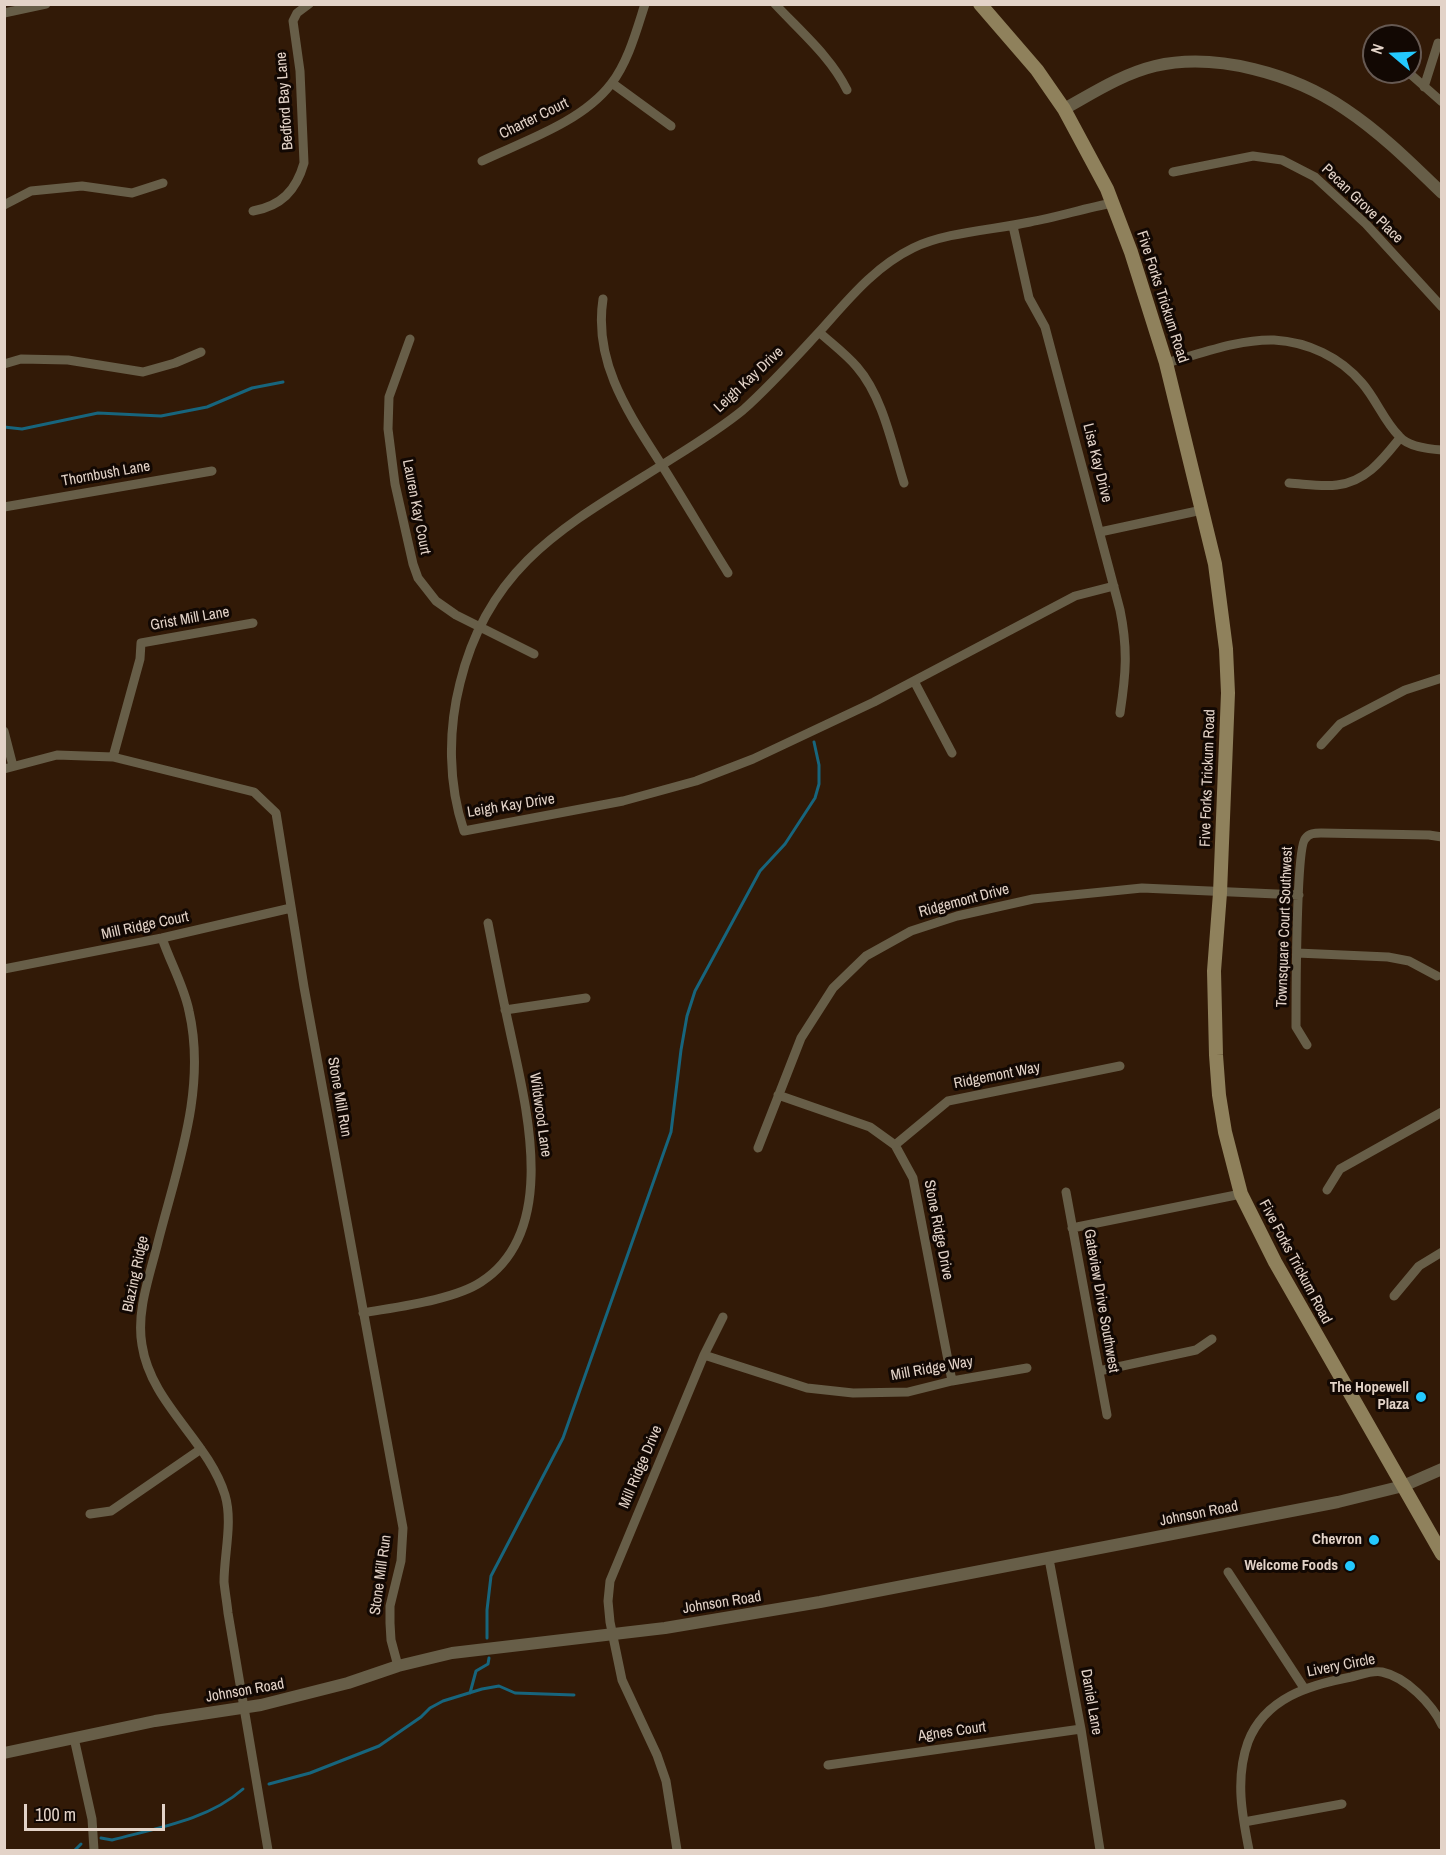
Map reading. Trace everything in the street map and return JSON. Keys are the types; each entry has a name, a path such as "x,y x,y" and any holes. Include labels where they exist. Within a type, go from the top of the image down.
{"main road":[{"name":"Five Forks Trickum Road","path":"980,4 1036,70 1064,109 1093,160 1113,203 1166,363 1215,564 1226,649 1228,693 1215,971 1218,1095 1224,1132 1241,1194 1275,1262 1442,1554"}],"street":[{"path":"4,13 46,4"},
{"name":"Bedford Bay Lane","path":"253,211 270,208 281,201 301,174 304,163 300,71 293,21 297,13 309,4"},
{"name":"Charter Court","path":"482,161 577,115 598,98 612,84 625,61 645,4"},
{"path":"775,4 829,61 847,90"},
{"path":"1424,87 1438,43"},
{"path":"1064,109 1110,83 1154,66 1210,61 1243,66 1309,89 1344,108 1386,140 1441,192"},
{"path":"612,84 671,126"},
{"path":"1421,84 1442,102"},
{"name":"Pecan Grove Place","path":"1173,172 1253,156 1282,160 1316,177 1366,224 1442,307"},
{"path":"4,205 31,191 82,186 132,193 163,183"},
{"name":"Leigh Kay Drive","path":"1113,203 932,242 904,253 869,277 780,375 740,412 716,431 548,540 510,579 479,627 462,673 452,721 452,759 458,815 464,831 623,801 696,781 753,759 914,681 1075,596 1114,586"},
{"name":"Lisa Kay Drive","path":"1013,226 1025,286 1045,327 1120,610 1126,651 1126,670 1120,713"},
{"path":"603,299 600,326 605,357 612,380 625,407 728,573"},
{"path":"819,332 857,368 870,387 880,408 904,483"},
{"name":"Lauren Kay Court","path":"410,339 389,397 388,429 395,484 408,548 418,578 436,601 456,615 534,654"},
{"path":"1166,363 1247,342 1274,340 1311,347 1340,361 1362,383 1400,438 1425,449 1442,450"},
{"path":"4,364 21,359 68,360 143,372 175,363 201,352"},
{"path":"1289,483 1338,485 1363,477 1383,459 1400,438"},
{"name":"Thornbush Lane","path":"4,507 212,471"},
{"path":"1100,532 1202,510"},
{"name":"Grist Mill Lane","path":"113,757 140,659 141,643 254,623"},
{"path":"1321,746 1340,724 1405,690 1442,678"},
{"path":"914,681 952,753"},
{"path":"4,731 9,768"},
{"name":"Stone Mill Run","path":"9,768 57,755 113,757 254,792 276,813 291,908 403,1528 401,1561 390,1614 391,1640 398,1666"},
{"name":"Townsquare Court Southwest","path":"1307,1044 1296,1027 1299,895 1301,852 1304,839 1311,834 1442,837"},
{"name":"Ridgemont Drive","path":"758,1148 801,1038 833,988 866,956 910,931 957,916 1033,899 1142,888 1299,895"},
{"name":"Mill Ridge Court","path":"4,969 162,938 291,908"},
{"name":"Wildwood Lane","path":"363,1313 462,1292 482,1282 499,1268 510,1254 519,1236 529,1199 532,1167 529,1126 488,923"},
{"name":"Blazing Ridge","path":"162,938 189,1010 196,1063 194,1094 187,1128 142,1309 142,1345 148,1368 159,1389 216,1473 225,1497 227,1515 224,1582 242,1709 268,1851"},
{"path":"1297,953 1388,957 1409,961 1437,976"},
{"path":"506,1010 586,998"},
{"name":"Ridgemont Way","path":"895,1145 948,1101 1120,1066"},
{"name":"Stone Ridge Drive","path":"778,1095 870,1127 895,1145 913,1178 952,1381"},
{"path":"1327,1190 1340,1169 1442,1112"},
{"name":"Gateview Drive Southwest","path":"1066,1192 1107,1416"},
{"path":"1072,1228 1241,1194"},
{"path":"1394,1296 1415,1270 1442,1252"},
{"name":"Mill Ridge Drive","path":"613,1633 608,1601 609,1581 704,1355 723,1317"},
{"path":"1099,1371 1196,1350 1212,1339"},
{"name":"Mill Ridge Way","path":"704,1355 807,1388 854,1394 908,1392 952,1381 1027,1368"},
{"path":"90,1514 111,1511 201,1449"},
{"name":"Johnson Road","path":"4,1753 155,1721 242,1709 309,1694 398,1666 460,1651 665,1628 820,1602 1049,1559 1371,1495 1403,1486 1442,1469"},
{"name":"Daniel Lane","path":"1049,1559 1081,1729 1100,1851"},
{"path":"1228,1572 1305,1688"},
{"path":"613,1633 622,1680 657,1755 666,1781 677,1851"},
{"name":"Livery Circle","path":"1249,1851 1240,1782 1249,1740 1258,1723 1284,1699 1305,1688 1381,1672 1412,1687 1442,1725"},
{"name":"Agnes Court","path":"828,1765 1081,1729"},
{"path":"74,1738 92,1819 94,1851"},
{"path":"1244,1822 1342,1804"}],"waterway":[{"path":"4,427 22,429 98,413 161,416 207,407 252,388 283,382"},
{"path":"487,1638 487,1610 491,1576 563,1438 671,1132 681,1050 687,1016 695,991 760,871 785,844 815,798 819,784 819,765 814,742"},
{"path":"470,1693 476,1671 488,1664 489,1658"},
{"path":"269,1784 310,1773 379,1746 421,1717 430,1708 443,1701 482,1689 499,1686 515,1693 574,1695"},
{"path":"101,1838 112,1840 181,1822 214,1808 243,1789"},
{"path":"75,1850 81,1844"}],"place":[{"name":"The Hopewell Plaza","path":"1421,1397"},
{"name":"Chevron","path":"1374,1540"},
{"name":"Welcome Foods","path":"1350,1566"}]}
